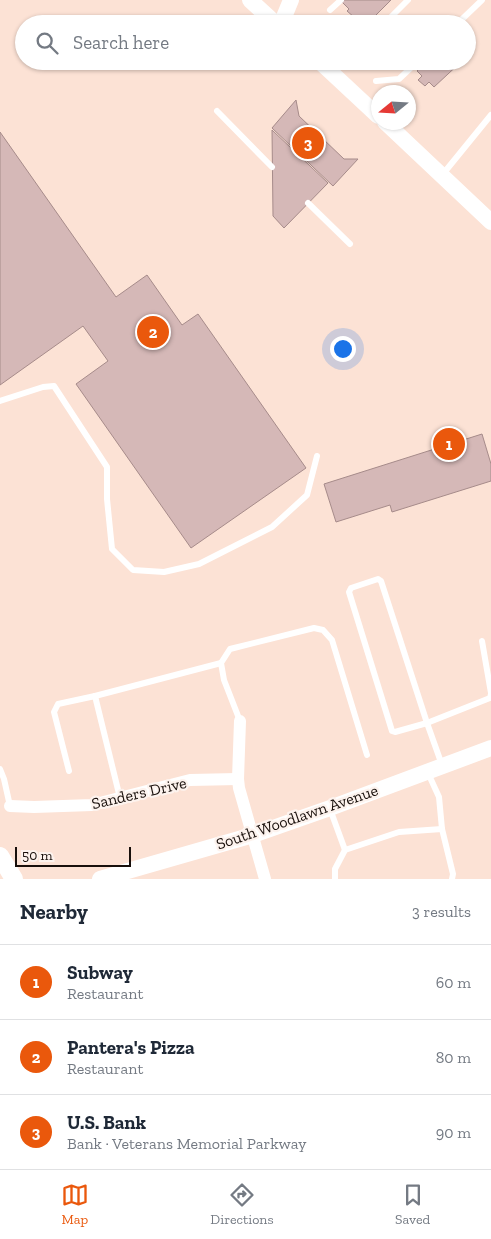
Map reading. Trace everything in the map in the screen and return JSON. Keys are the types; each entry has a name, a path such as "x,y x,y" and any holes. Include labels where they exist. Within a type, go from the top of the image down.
{"main road":[{"path":"0,856 14,879"}],"street":[{"path":"250,0 266,15"},
{"path":"285,15 291,0"},
{"path":"329,70 371,109"},
{"path":"393,130 491,222"},
{"path":"240,720 239,788 265,879"},
{"name":"South Woodlawn Avenue","path":"100,879 253,835 490,751"},
{"name":"Sanders Drive","path":"10,806 92,805 190,780 238,779"}],"lane":[{"path":"330,10 341,0"},
{"path":"393,15 408,0"},
{"path":"466,15 482,0"},
{"path":"376,82 399,80 409,70"},
{"path":"217,111 272,167"},
{"path":"442,176 491,115"},
{"path":"308,203 350,244"},
{"path":"0,401 43,387 54,386 107,468 107,499 112,549 132,570 164,572 199,564 272,527 307,495 317,456"},
{"path":"452,879 442,829 439,797 427,723 382,581 378,579 351,588 349,592 392,730 395,732 427,723 490,698 491,693 482,641"},
{"path":"240,720 224,680 222,663 230,649 314,628 323,630 332,640 367,755"},
{"path":"69,771 54,712 58,704 222,663"},
{"path":"95,696 120,798"},
{"path":"0,769 10,806"},
{"path":"330,808 345,850"},
{"path":"335,879 335,869 345,850 399,832 442,829"}],"building":[{"path":"344,0 391,0 376,15 352,15 342,2"},
{"path":"452,70 434,87 429,82 425,86 418,80 422,76 417,71"},
{"path":"296,100 299,116 344,159 358,159 333,186 272,128"},
{"path":"272,130 328,183 284,228 273,216"},
{"path":"0,132 116,297 147,275 182,325 198,314 306,468 191,548 76,384 108,361 83,326 0,385"},
{"path":"482,434 491,464 491,481 392,512 390,505 336,522 324,484"}],"place":[{"name":"U.S. Bank","path":"308,143"},
{"name":"Pantera's Pizza","path":"153,332"},
{"name":"Subway","path":"449,444"}]}
